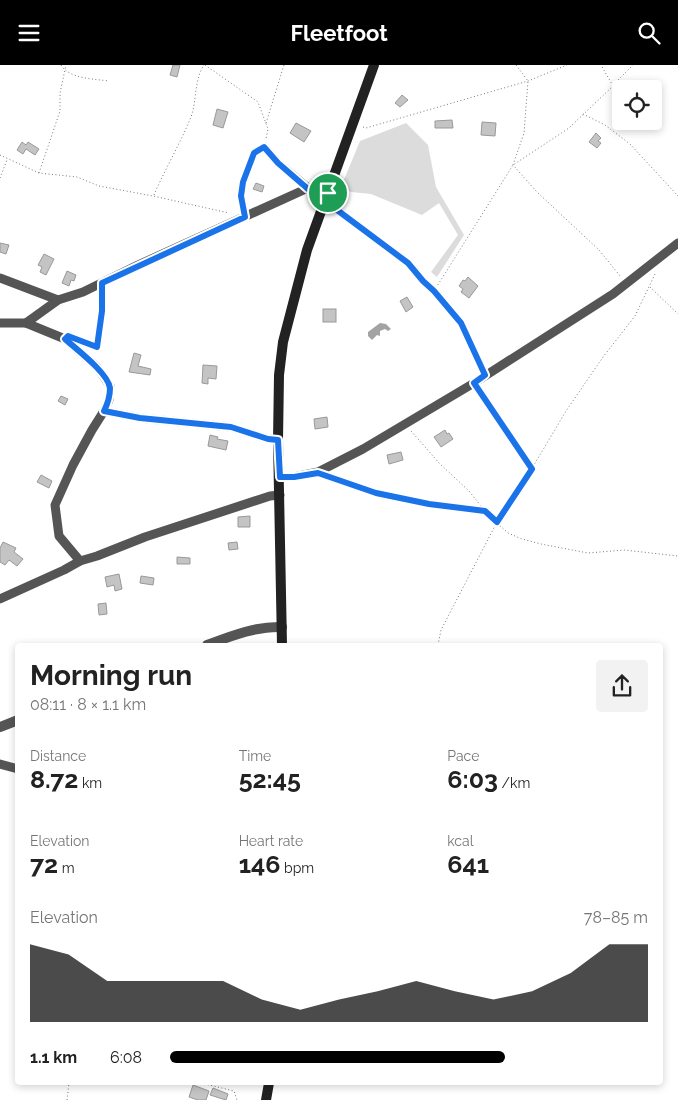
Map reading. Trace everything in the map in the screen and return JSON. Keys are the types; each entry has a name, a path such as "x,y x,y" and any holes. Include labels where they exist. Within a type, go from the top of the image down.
{"main road":[{"path":"282,643 278,440 279,375 283,342 307,250 374,65"},
{"path":"266,1100 269,1085"}],"street":[{"path":"264,147 278,163 308,189"},
{"path":"26,323 58,300 83,292 308,189 317,189 326,197"},
{"path":"280,477 318,473 363,449 474,383 613,294 678,243"},
{"path":"0,278 58,300"},
{"path":"0,323 26,323 65,339 97,367 110,386 109,400 104,411 73,465 55,505 59,536 80,561"},
{"path":"104,411 140,418 231,427 268,439 278,440"},
{"path":"0,599 64,571 80,561 145,537 270,496 280,495"},
{"path":"212,643 269,626 282,627"},
{"path":"0,727 15,720"},
{"path":"0,765 15,768"}],"path":[{"path":"61,65 73,75 109,81"},
{"path":"39,173 60,111 60,93 66,65"},
{"path":"154,196 163,172 191,117 196,99 198,74 204,65 258,103 268,129 264,147 254,153 243,182 241,196 245,217"},
{"path":"266,123 284,65"},
{"path":"434,291 513,165 524,133 528,81 516,65"},
{"path":"352,123 366,128 528,81 567,65"},
{"path":"601,65 612,84"},
{"path":"619,80 633,65"},
{"path":"513,165 569,128 612,87"},
{"path":"584,114 605,125 630,144 678,196"},
{"path":"0,155 39,173 77,177 99,186 228,213"},
{"path":"0,178 7,159"},
{"path":"513,165 536,191 599,250 626,284"},
{"path":"326,197 408,263 434,291 461,323 485,375"},
{"path":"438,643 441,630 497,522 602,357 635,316 656,271"},
{"path":"65,339 68,336 97,347 102,311 102,283"},
{"path":"650,286 678,314"},
{"path":"474,383 532,469"},
{"path":"405,424 440,464 469,491 485,511 508,533 522,539 588,553 624,550 678,556"},
{"path":"318,473 376,493 429,504 485,511"},
{"path":"67,1100 69,1085"},
{"path":"209,1085 234,1091 237,1100"}],"shaded area":[{"path":"406,123 428,145 436,187 464,235 437,277 431,272 458,235 439,203 422,215 371,194 351,192 341,187 360,141"},
{"path":"380,323 386,324 391,329 380,331 380,336 377,335 372,340 368,336 368,332"}],"building":[{"path":"173,65 180,65 177,77 170,75"},
{"path":"402,95 408,100 400,107 395,103"},
{"path":"217,109 228,112 223,128 213,125"},
{"path":"452,120 453,128 435,128 435,121"},
{"path":"482,122 496,123 495,136 481,135"},
{"path":"296,123 311,131 304,142 290,133"},
{"path":"596,133 601,138 598,141 601,143 597,148 589,142"},
{"path":"22,142 26,145 28,142 39,149 35,155 26,149 23,154 17,150"},
{"path":"256,183 264,186 262,192 253,189"},
{"path":"0,243 9,245 6,254 0,252"},
{"path":"44,254 54,259 46,275 40,272 42,267 38,265"},
{"path":"67,271 76,275 74,281 71,280 69,286 62,283"},
{"path":"468,277 478,286 469,298 461,292 463,289 459,286"},
{"path":"407,297 413,307 406,312 400,301"},
{"path":"323,309 336,309 336,322 323,322"},
{"path":"134,353 141,355 138,366 151,369 150,375 129,372"},
{"path":"203,365 217,366 216,379 208,378 208,384 202,383"},
{"path":"61,396 68,399 65,405 58,401"},
{"path":"327,417 328,427 315,429 314,419"},
{"path":"445,430 453,439 441,447 434,437"},
{"path":"210,435 218,437 217,439 228,441 226,450 208,446"},
{"path":"401,452 403,460 389,464 387,455"},
{"path":"41,475 52,481 49,488 37,482"},
{"path":"250,516 250,527 238,527 238,517"},
{"path":"3,542 16,548 14,552 23,559 17,566 9,560 5,565 0,562 0,548"},
{"path":"237,542 238,549 229,550 228,543"},
{"path":"177,557 190,558 190,564 177,564"},
{"path":"119,574 122,589 115,591 114,585 107,587 105,577"},
{"path":"141,576 154,578 153,585 140,583"},
{"path":"106,603 107,614 99,615 98,604"},
{"path":"193,1085 209,1091 206,1100 189,1097"},
{"path":"213,1088 228,1094 226,1100 210,1095"}],"route":[{"path":"264,147 278,163 308,189 317,189 328,193 325,201 408,263 461,323 485,375 474,383 532,469 497,522 485,511 429,504 376,493 318,473 280,477 278,440 268,439 231,427 140,418 104,411 109,400 110,386 97,367 65,339 68,336 97,347 102,311 102,283 245,217 241,196 243,182 254,153 264,147"}]}
